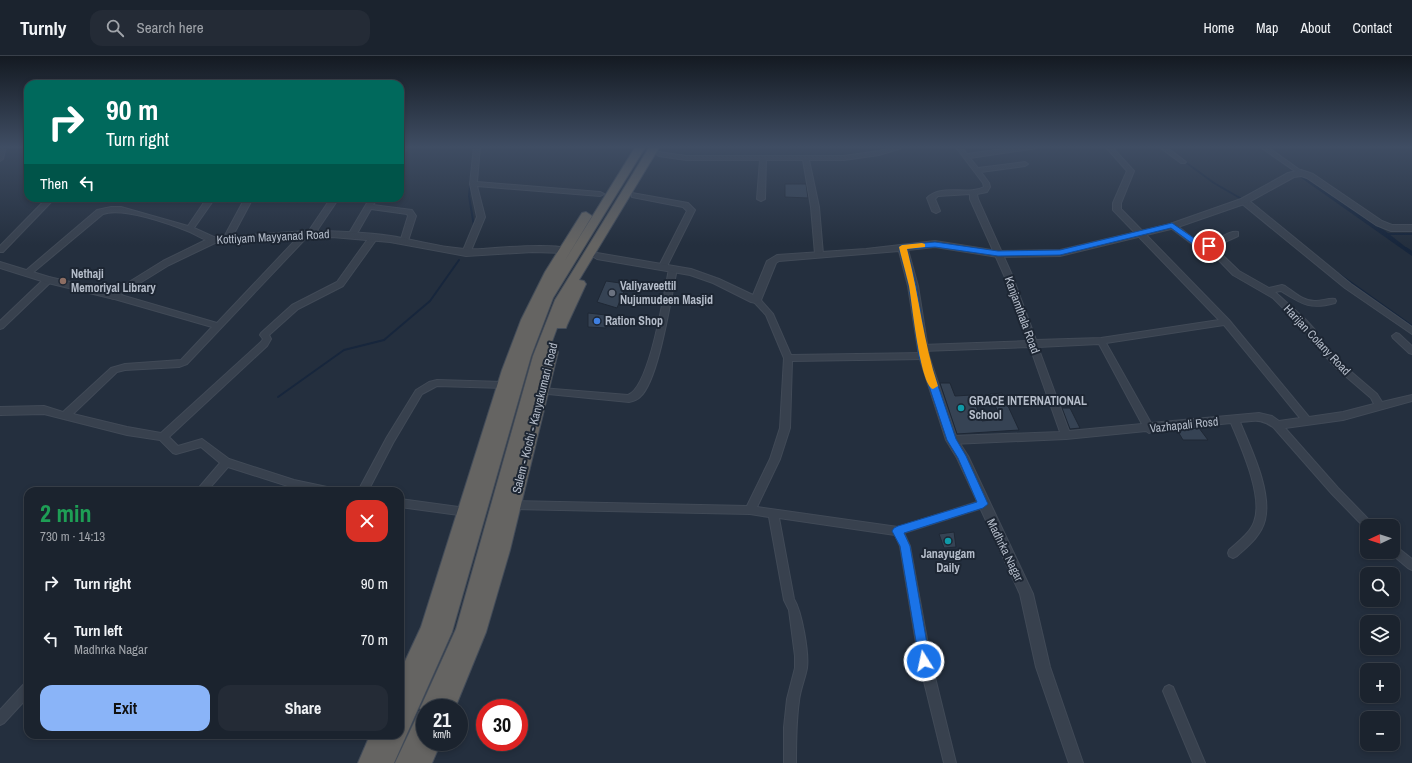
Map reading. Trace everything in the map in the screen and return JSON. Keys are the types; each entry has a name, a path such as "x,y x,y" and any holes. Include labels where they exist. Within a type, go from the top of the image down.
{"highway":[{"path":"404,683 429,630 504,385 527,320 564,250 610,179"},
{"path":"404,718 443,632 524,356 547,298 621,179"},
{"path":"434,699 464,630 540,356 561,300 640,179"},
{"name":"Salem - Kochi - Kanyakumari Road","path":"450,699 477,632 502,550 553,342 577,289 643,179"},
{"path":"404,763 416,737"},
{"path":"367,763 378,739"},
{"path":"384,763 394,739"},
{"path":"422,763 428,751"}],"street":[{"path":"466,253 481,217 473,184 474,179"},
{"path":"760,199 761,179"},
{"path":"810,179 815,207 819,254"},
{"path":"936,211 931,198 936,194 985,190 987,187 982,179"},
{"path":"1128,179 1117,203 1117,210 1226,322 1307,421"},
{"path":"756,300 772,261 777,258 819,254 844,254 935,244 998,254 1060,253 1100,242 1142,234 1172,226 1244,201 1282,179"},
{"path":"1314,179 1379,223 1391,228 1412,228"},
{"path":"473,184 600,194"},
{"name":"Kanjamthala Road","path":"973,192 974,198 1008,275 1066,435"},
{"path":"634,196 685,205 691,210 663,266"},
{"path":"1244,201 1348,286 1412,331"},
{"path":"0,250 47,202"},
{"path":"190,228 208,202"},
{"path":"227,239 247,202"},
{"path":"65,416 110,372 120,368 179,364 184,362 309,233 332,202"},
{"path":"352,235 372,202"},
{"path":"369,207 409,212 412,216 404,242"},
{"path":"27,273 100,212 109,209 127,210 174,222 190,228 213,240"},
{"name":"Harijan Colany Road","path":"1172,226 1199,245 1209,246 1236,273 1276,296 1303,322 1312,332 1313,337 1337,363 1374,396 1380,406"},
{"name":"Kottiyam Mayyanad Road","path":"114,296 166,262 213,240 309,233 352,235 466,253 533,249 564,250"},
{"path":"1209,246 1235,234"},
{"path":"163,437 264,344 267,340 264,335 295,307 340,284 373,238"},
{"name":"Madhrka Nagar","path":"902,247 912,286 923,352 952,440 962,456 1026,594 1043,666 1076,763"},
{"path":"597,256 663,266 691,272 716,281 756,300 770,314 788,358 785,428 775,459 750,510"},
{"path":"0,264 48,280 114,296 218,326"},
{"path":"541,391 629,399 636,396 640,392 654,356 673,269"},
{"path":"0,326 48,280"},
{"path":"1268,291 1282,288 1308,305 1318,306 1332,301"},
{"path":"788,358 923,352 1032,343 1101,341 1226,322"},
{"path":"1396,336 1412,351"},
{"path":"1101,341 1149,429"},
{"path":"365,487 390,440 419,392 437,383 504,385"},
{"path":"1277,425 1343,416 1412,398"},
{"path":"0,411 44,410 126,431 163,437 176,450 202,442 226,462 294,484 308,487"},
{"name":"Vazhapali Rosd","path":"952,440 1066,435 1149,429 1259,417 1269,419 1277,425 1335,491 1363,519"},
{"path":"1233,553 1249,539 1260,521 1262,504 1246,449 1234,420"},
{"path":"204,487 226,462"},
{"path":"404,503 466,512"},
{"path":"513,505 750,510 898,531 983,504"},
{"path":"773,514 789,600 794,609 801,656 801,668 793,699 790,728 790,763"},
{"path":"898,531 905,546 924,661 950,763"},
{"path":"1400,555 1412,565"},
{"path":"1169,690 1198,763"},
{"path":"0,719 24,692"}],"water":[{"path":"1303,179 1307,179 1384,230 1412,252 1412,256"}],"building":[{"path":"785,184 806,184 808,198 785,197"},
{"name":"Valiyaveettil Nujumudeen Masjid","path":"606,281 627,284 617,308 597,302"},
{"name":"Ration Shop","path":"588,313 606,315 606,328 588,327"},
{"name":"GRACE INTERNATIONAL School","path":"940,383 950,383 955,396 972,395 982,421 1001,419 990,394 1002,393 1019,430 957,434"},
{"path":"1062,408 1070,408 1080,428 1070,429"},
{"path":"1199,428 1208,440 1183,440 1177,430"},
{"name":"Janayugam Daily","path":"954,532 956,547 944,548 939,534"}],"waterway":[{"path":"471,179 469,196 474,226"},
{"path":"1209,179 1240,198"},
{"path":"1348,208 1361,216"},
{"path":"1387,234 1412,234"},
{"path":"1406,248 1412,252"},
{"path":"278,397 344,350 384,340 430,301 459,260"},
{"path":"1339,274 1412,326"}],"slow traffic":[{"path":"922,246 902,247 912,286 924,356 933,386"}],"place":[{"name":"Nethaji Memoriyal Library","path":"63,281"},
{"name":"Valiyaveettil Nujumudeen Masjid","path":"612,293"},
{"name":"Ration Shop","path":"597,321"},
{"name":"GRACE INTERNATIONAL School","path":"961,408"},
{"name":"Janayugam Daily","path":"948,541"}],"route":[{"path":"924,661 905,546 898,531 983,504 962,456 952,440 934,390 924,356 912,286 902,247 935,244 998,254 1060,253 1100,242 1142,234 1172,226 1199,245 1209,246"}]}
